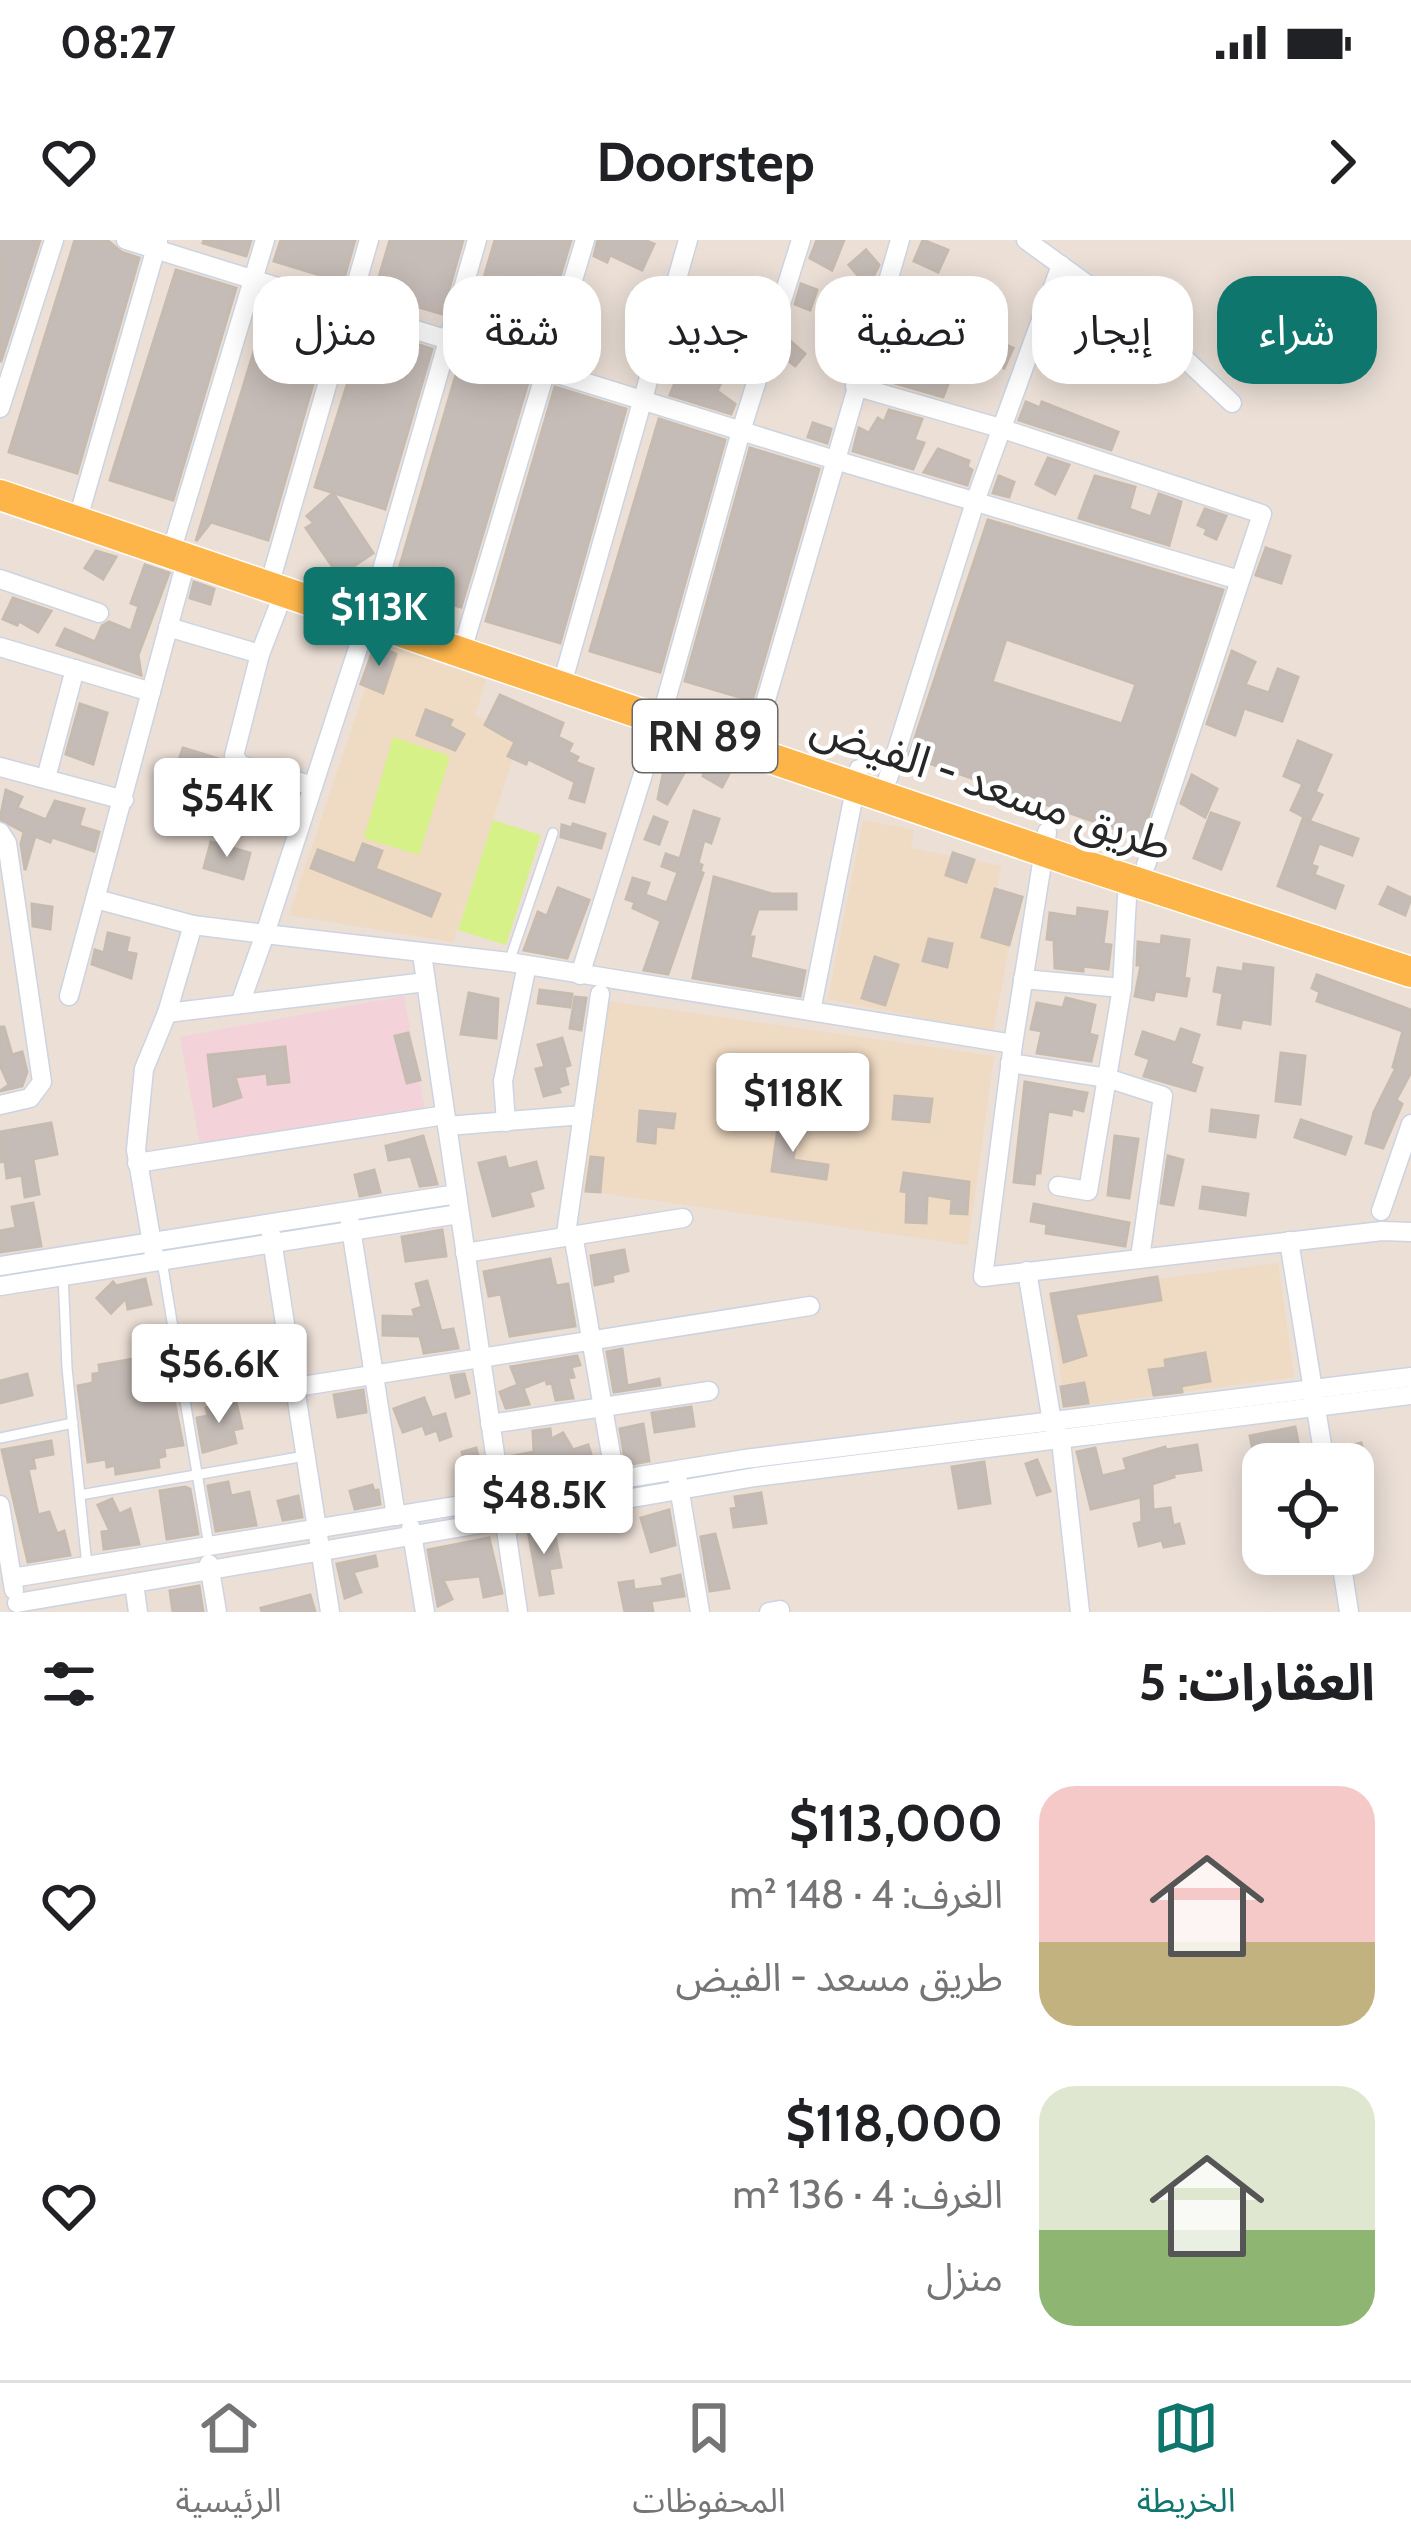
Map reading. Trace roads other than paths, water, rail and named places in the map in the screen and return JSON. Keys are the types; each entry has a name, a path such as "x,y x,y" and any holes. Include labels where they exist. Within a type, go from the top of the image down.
{"main road":[{"name":"طريق مسعد - الفيض","path":"0,479 278,582 867,778"},
{"name":"طريق مسعد - الفيض","path":"0,494 184,548"},
{"name":"طريق مسعد - الفيض","path":"369,613 466,637 566,670 663,712 756,734 1045,842 1411,954"},
{"name":"طريق مسعد - الفيض","path":"1137,872 1411,972"}],"street":[{"path":"0,408 54,240"},
{"path":"69,996 169,627 184,548 253,280 157,245 126,240"},
{"path":"254,276 265,240"},
{"path":"359,276 369,240"},
{"path":"466,276 477,240"},
{"path":"573,276 584,240"},
{"path":"566,670 688,240"},
{"path":"580,975 663,712 800,240"},
{"path":"756,734 900,240"},
{"path":"1026,240 1168,343 1232,403"},
{"path":"82,508 157,245"},
{"path":"811,1011 867,778 1061,266"},
{"path":"240,1004 369,613 443,354"},
{"path":"313,786 241,765 234,756 330,384"},
{"path":"466,637 541,384"},
{"path":"590,384 1240,580"},
{"path":"856,386 1262,514 1137,872 1088,1191 1058,1186"},
{"path":"0,578 98,613"},
{"path":"169,627 260,654"},
{"path":"0,647 151,692"},
{"path":"46,778 74,669"},
{"path":"0,767 124,800"},
{"path":"0,832 7,843 42,1082 30,1099 0,1105"},
{"path":"1045,842 1011,1054 983,1277 1382,1231 1411,1232"},
{"path":"96,899 193,925 518,963 811,1011 1011,1054 1163,1096 1140,1258"},
{"path":"156,1254 137,1163 144,1069 193,925"},
{"path":"422,954 518,1612"},
{"path":"506,1121 502,1081 518,963"},
{"path":"1023,979 1122,988"},
{"path":"166,1013 426,982"},
{"path":"599,994 570,1234 617,1490"},
{"path":"137,1163 446,1121 583,1115"},
{"path":"1381,1211 1411,1124"},
{"path":"0,1266 63,1266 156,1254 458,1204"},
{"path":"465,1253 683,1218"},
{"path":"350,1221 374,1375 425,1612"},
{"path":"270,1233 330,1612"},
{"path":"1289,1241 1322,1443"},
{"path":"0,1286 63,1266"},
{"path":"1027,1271 1052,1422 1061,1441 1080,1612"},
{"path":"296,1387 810,1306"},
{"path":"678,1480 778,1474 1061,1441 1411,1377"},
{"path":"490,1424 709,1390"},
{"path":"12,1578 500,1498 617,1490 1052,1422 1314,1398 1411,1395"},
{"path":"678,1480 700,1612"},
{"path":"0,1505 18,1608 91,1602 134,1583 503,1520 617,1490"},
{"path":"209,1546 217,1612"},
{"path":"1343,1575 1349,1612"},
{"path":"134,1583 138,1612"}],"lane":[{"path":"518,963 553,833"},
{"path":"156,1254 209,1546"},
{"path":"63,1266 87,1567"},
{"path":"0,1438 73,1424"},
{"path":"80,1496 308,1456"}]}
